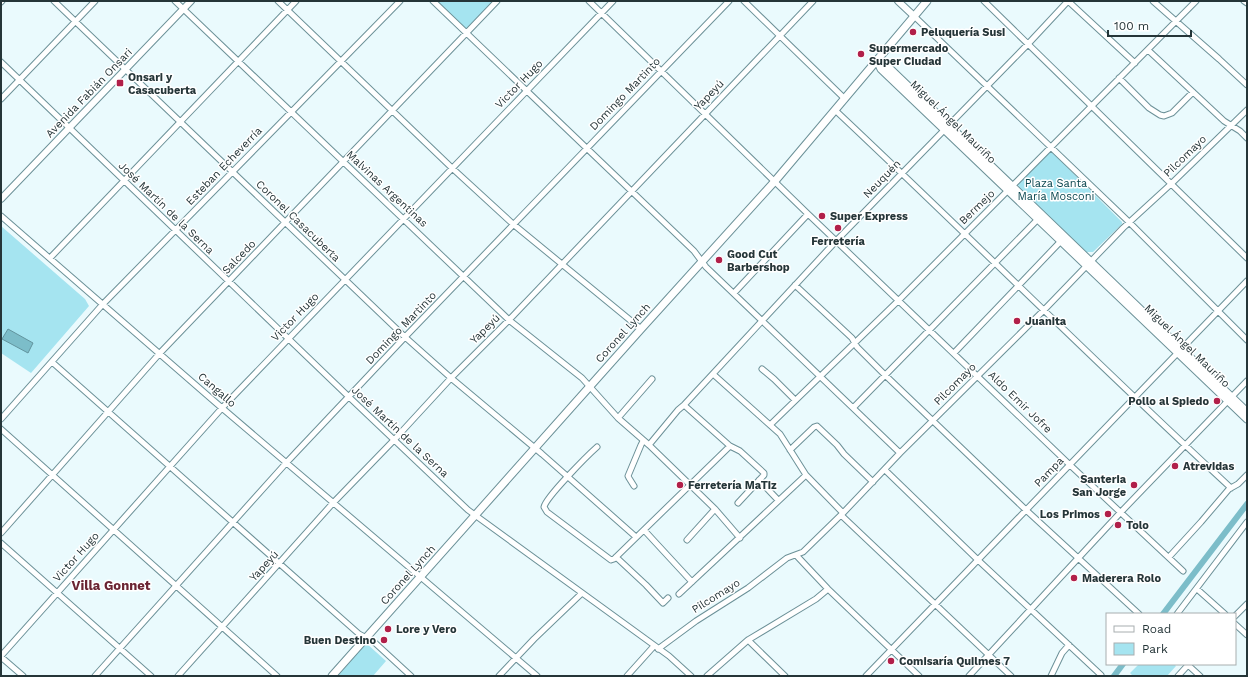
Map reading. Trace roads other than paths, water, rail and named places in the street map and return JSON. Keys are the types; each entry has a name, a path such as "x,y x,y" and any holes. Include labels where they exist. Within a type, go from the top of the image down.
{"main road":[{"name":"Coronel Lynch","path":"332,676 775,181 927,1"},
{"name":"Miguel Ángel Mauriño","path":"877,60 881,69 947,127 1179,351 1247,412"},
{"name":"Miguel Ángel Mauriño","path":"1010,188 1038,219 1061,241 1089,264"},
{"name":"Miguel Ángel Mauriño","path":"1230,398 1247,419"}],"street":[{"name":"Coronel Casacuberta","path":"54,1 405,337 636,536"},
{"path":"1,99 95,1"},
{"name":"Malvinas Argentinas","path":"176,1 465,276 509,320 582,378 618,418 649,445 715,509 740,538"},
{"name":"Avenida Fabián Onsari","path":"1,199 191,1"},
{"path":"278,1 452,168 513,224 641,329"},
{"path":"50,258 123,180 296,1"},
{"name":"Esteban Echeverría","path":"1,419 103,304 400,1"},
{"path":"433,1 694,252 706,268 734,293 900,453"},
{"name":"Salcedo","path":"1,533 160,353 497,1"},
{"name":"Aldo Emir Jofre","path":"589,1 808,214 978,375 1120,513 1183,571"},
{"name":"Victor Hugo","path":"1,657 222,408 613,1"},
{"name":"Domingo Martinto","path":"95,676 287,462 513,224 729,1"},
{"path":"744,1 844,98"},
{"name":"Yapeyú","path":"178,676 333,503 813,1"},
{"path":"898,1 1129,222 1247,340"},
{"path":"984,1 1247,258"},
{"path":"1068,1 1135,63"},
{"name":"Neuquén","path":"649,445 678,410 837,240 1068,1"},
{"path":"1153,1 1247,85"},
{"name":"Bermejo","path":"770,425 899,300 964,232 1010,188 1196,1"},
{"path":"1148,50 1224,121 1240,131 1247,138"},
{"name":"José Martín de la Serna","path":"1,62 175,231 468,510 675,661 691,676"},
{"path":"1120,78 1149,108 1164,116 1172,113 1193,92"},
{"path":"835,110 1231,488"},
{"name":"Pilcomayo","path":"656,647 748,588 787,558 803,552 1044,310 1129,222 1171,184 1247,110"},
{"path":"734,293 808,214"},
{"name":"Cangallo","path":"1,216 222,408 537,676"},
{"path":"854,408 929,329 1038,219"},
{"path":"954,353 1061,241"},
{"name":"Pampa","path":"866,676 979,561 1026,510 1179,351 1219,312 1247,281"},
{"path":"795,285 852,338 857,347 885,375 1026,510 1138,613"},
{"path":"52,362 359,634 374,642 411,676"},
{"path":"762,369 795,400"},
{"path":"713,374 780,434 806,475 842,514 1010,676"},
{"path":"618,418 652,379"},
{"path":"969,676 1120,513 1247,380"},
{"path":"684,405 730,446 740,451 764,473 764,475 738,503"},
{"path":"790,450 814,427 817,426 873,482"},
{"path":"1,429 113,531 277,676"},
{"path":"634,486 628,476 643,441"},
{"path":"613,558 644,530 730,446"},
{"path":"597,447 546,501 544,507 547,512 613,558 646,585 663,603 668,598"},
{"path":"884,470 1101,675"},
{"path":"679,594 806,475"},
{"path":"1169,557 1231,488 1238,484 1247,475"},
{"path":"759,480 778,500"},
{"path":"687,540 715,509"},
{"path":"1177,613 1247,522"},
{"path":"644,530 692,582"},
{"path":"1,543 151,676"},
{"path":"796,555 828,589 919,676"},
{"path":"1197,588 1224,613"},
{"path":"707,676 748,640 816,599 828,589"},
{"path":"499,676 582,593"},
{"path":"1236,615 1247,604"},
{"path":"1236,625 1247,635"},
{"path":"748,640 785,676"},
{"path":"1051,676 1062,654 1069,645"},
{"path":"629,675 656,647"},
{"path":"1,657 23,676"},
{"path":"1178,676 1188,665"},
{"path":"1190,665 1200,676"}],"waterway":[{"path":"1164,613 1247,504"},
{"path":"1114,676 1122,665"}],"place":[{"name":"Peluquería Susi","path":"913,32"},
{"name":"Supermercado Super Ciudad","path":"861,54"},
{"name":"Onsari y Casacuberta","path":"120,83"},
{"name":"Super Express","path":"822,216"},
{"name":"Ferretería","path":"838,228"},
{"name":"Good Cut Barbershop","path":"719,260"},
{"name":"Juanita","path":"1017,321"},
{"name":"Pollo al Spiedo","path":"1217,401"},
{"name":"Atrevidas","path":"1175,466"},
{"name":"Ferretería MaTiz","path":"680,485"},
{"name":"Santeria San Jorge","path":"1134,485"},
{"name":"Los Primos","path":"1108,514"},
{"name":"Tolo","path":"1118,525"},
{"name":"Maderera Rolo","path":"1074,578"},
{"name":"Lore y Vero","path":"388,629"},
{"name":"Buen Destino","path":"384,640"},
{"name":"Comisaría Quilmes 7","path":"891,661"}],"district":[{"name":"Villa Gonnet","path":"111,585"}],"park label":[{"name":"Plaza Santa María Mosconi","path":"1056,189"}]}
